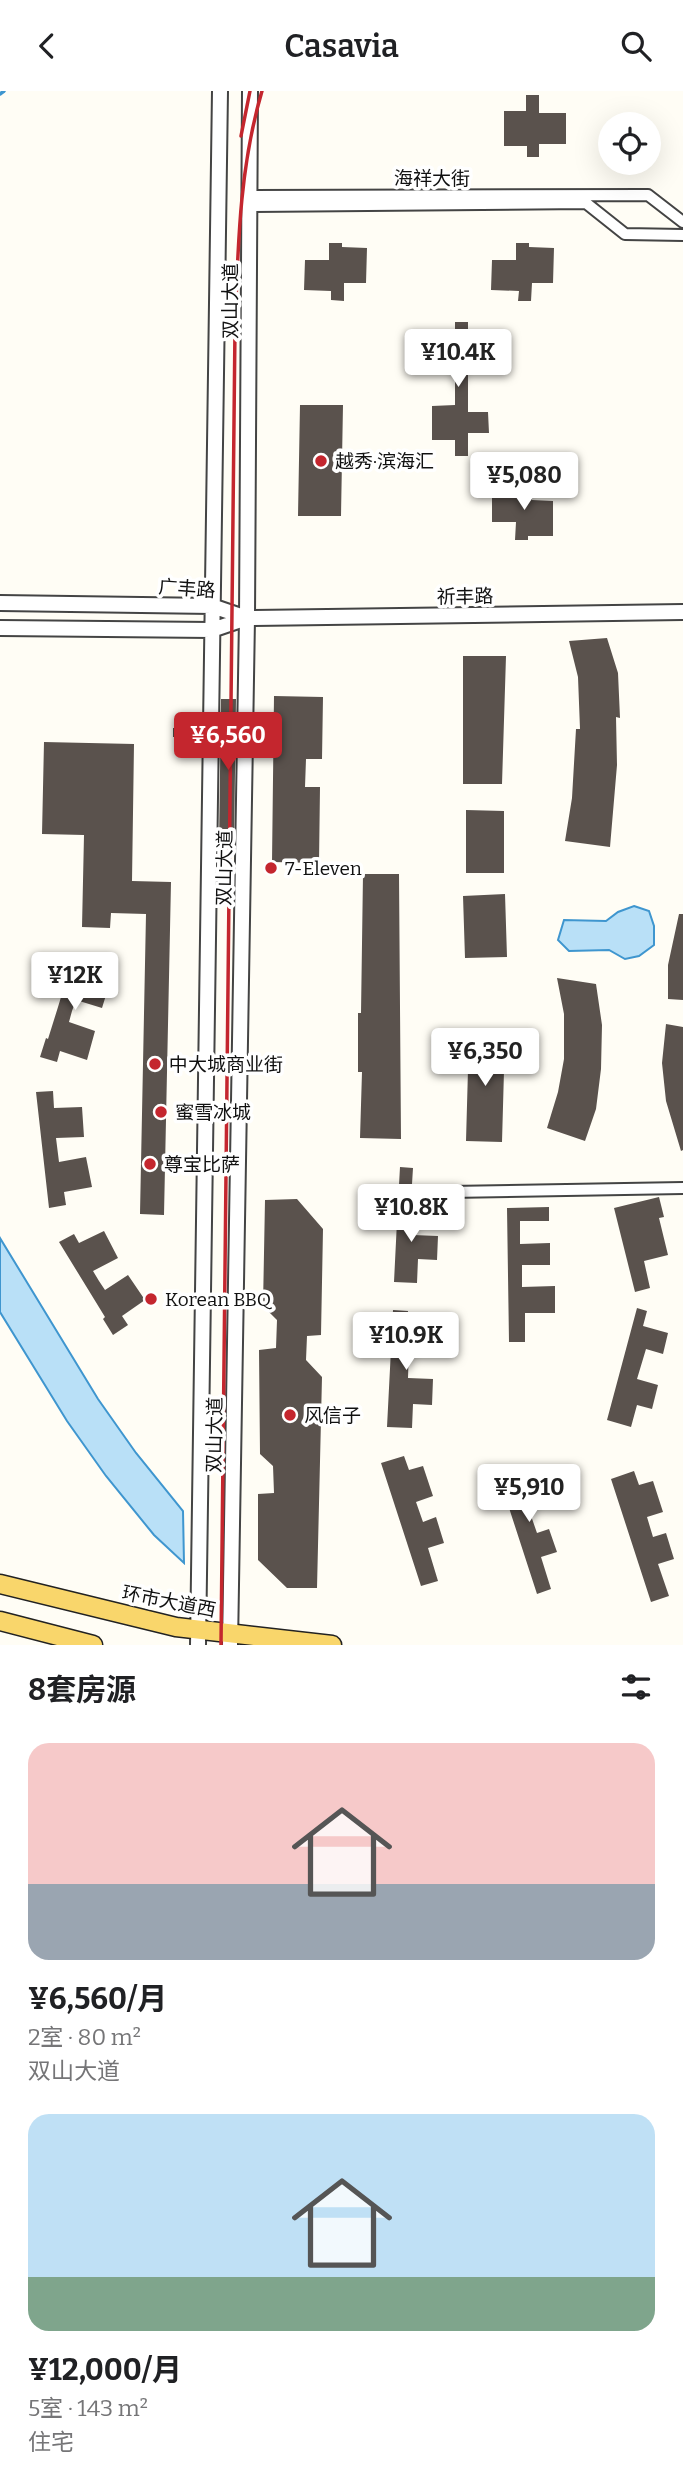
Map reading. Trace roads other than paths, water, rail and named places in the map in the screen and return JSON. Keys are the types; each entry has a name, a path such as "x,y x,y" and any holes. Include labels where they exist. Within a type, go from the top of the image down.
{"main road":[{"name":"环市大道西","path":"0,1584 176,1627 198,1637 332,1645"},
{"path":"0,1622 93,1645"}],"street":[{"name":"双山大道","path":"198,1637 220,91"},
{"name":"双山大道","path":"230,1639 247,618 250,91"},
{"path":"604,217 606,202 615,195"},
{"name":"海祥大街","path":"249,201 648,195 683,222"},
{"name":"海祥大街","path":"249,201 586,203 625,234 683,235"},
{"path":"656,234 666,223 666,209"},
{"name":"广丰路","path":"0,603 212,606 247,618"},
{"name":"祈丰路","path":"247,618 683,612"},
{"name":"广丰路","path":"0,628 212,630 247,618"},
{"path":"390,1193 683,1188"}],"water":[{"path":"634,906 649,911 654,926 654,945 639,956 625,959 609,950 569,951 558,940 564,920 606,921 618,912"},
{"path":"0,1238 98,1399 136,1453 183,1511 184,1563 154,1535 106,1476 67,1421 0,1312"}],"waterway":[{"path":"0,94 4,91"}],"railway":[{"path":"241,136 250,91"},
{"path":"221,1645 235,328 244,179 262,91"}],"place":[{"name":"越秀·滨海汇","path":"321,461"},
{"name":"7-Eleven","path":"271,868"},
{"name":"中大城商业街","path":"155,1064"},
{"name":"蜜雪冰城","path":"161,1112"},
{"name":"尊宝比萨","path":"150,1164"},
{"name":"Korean BBQ","path":"151,1299"},
{"name":"风信子","path":"290,1415"}]}
